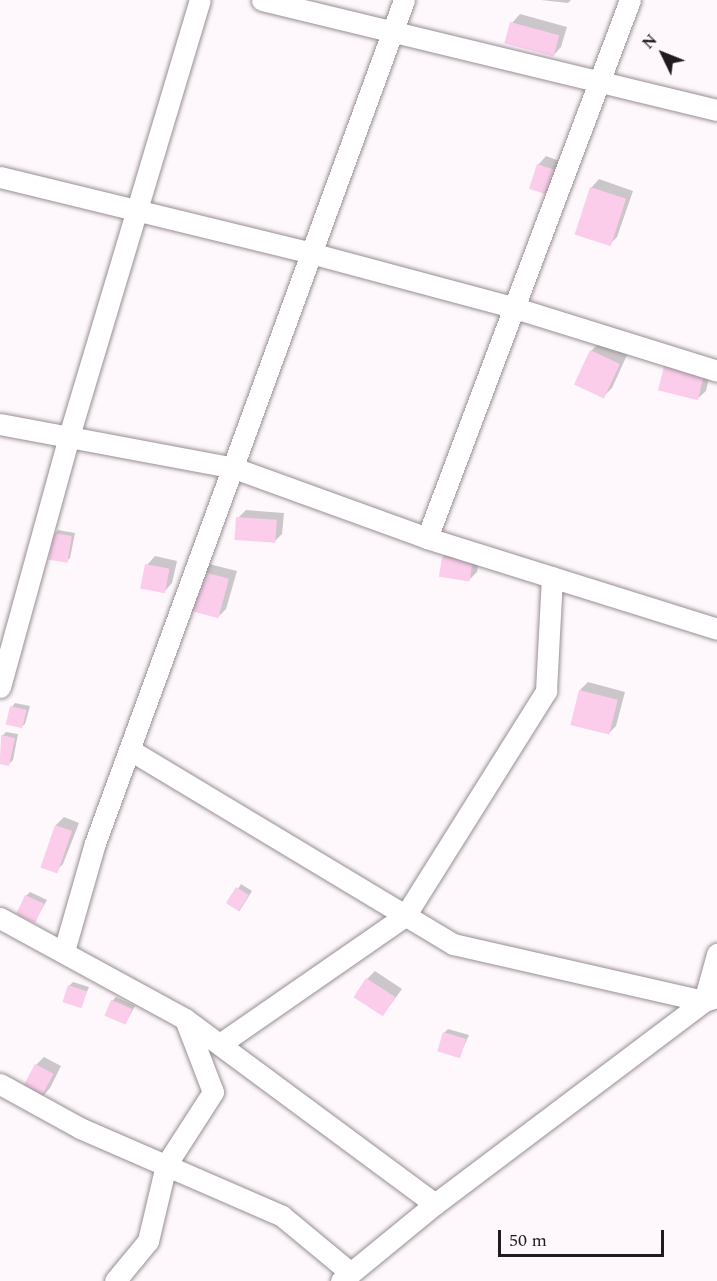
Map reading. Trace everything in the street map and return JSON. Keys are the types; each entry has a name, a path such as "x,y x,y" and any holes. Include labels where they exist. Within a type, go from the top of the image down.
{"street":[{"path":"0,687 69,436 200,0"},
{"path":"262,0 717,110"},
{"path":"64,951 95,843 404,0"},
{"path":"427,538 512,307 630,0"},
{"path":"0,177 311,253 512,307 717,371"},
{"path":"0,424 234,468 427,538 717,629"},
{"path":"220,1044 405,916 546,691 552,577"},
{"path":"130,750 453,944 711,999"},
{"path":"0,918 185,1018 435,1204"},
{"path":"0,1084 80,1128 282,1216 346,1277 435,1204 711,999 717,954"},
{"path":"115,1281 148,1241 166,1165 213,1092 185,1018"}],"building":[{"path":"510,22 559,35 554,56 504,43"},
{"path":"537,164 558,171 550,196 529,189"},
{"path":"590,187 626,199 611,246 575,235"},
{"path":"590,350 620,364 604,398 574,384"},
{"path":"664,366 704,376 698,400 658,390"},
{"path":"236,517 277,520 275,543 234,540"},
{"path":"53,533 72,536 68,563 49,560"},
{"path":"442,557 473,562 469,582 439,577"},
{"path":"145,564 170,569 165,593 140,589"},
{"path":"200,571 229,579 218,618 189,611"},
{"path":"579,690 618,700 609,735 570,725"},
{"path":"10,706 27,710 22,728 6,725"},
{"path":"1,735 15,738 9,766 0,764"},
{"path":"55,825 72,831 57,873 40,868"},
{"path":"236,887 249,895 239,911 226,903"},
{"path":"25,895 44,904 35,923 16,914"},
{"path":"366,978 395,997 383,1016 353,997"},
{"path":"68,985 87,991 81,1008 62,1002"},
{"path":"111,1000 132,1009 126,1025 104,1016"},
{"path":"443,1032 466,1039 460,1058 437,1051"},
{"path":"35,1064 54,1074 40,1099 22,1089"}]}
